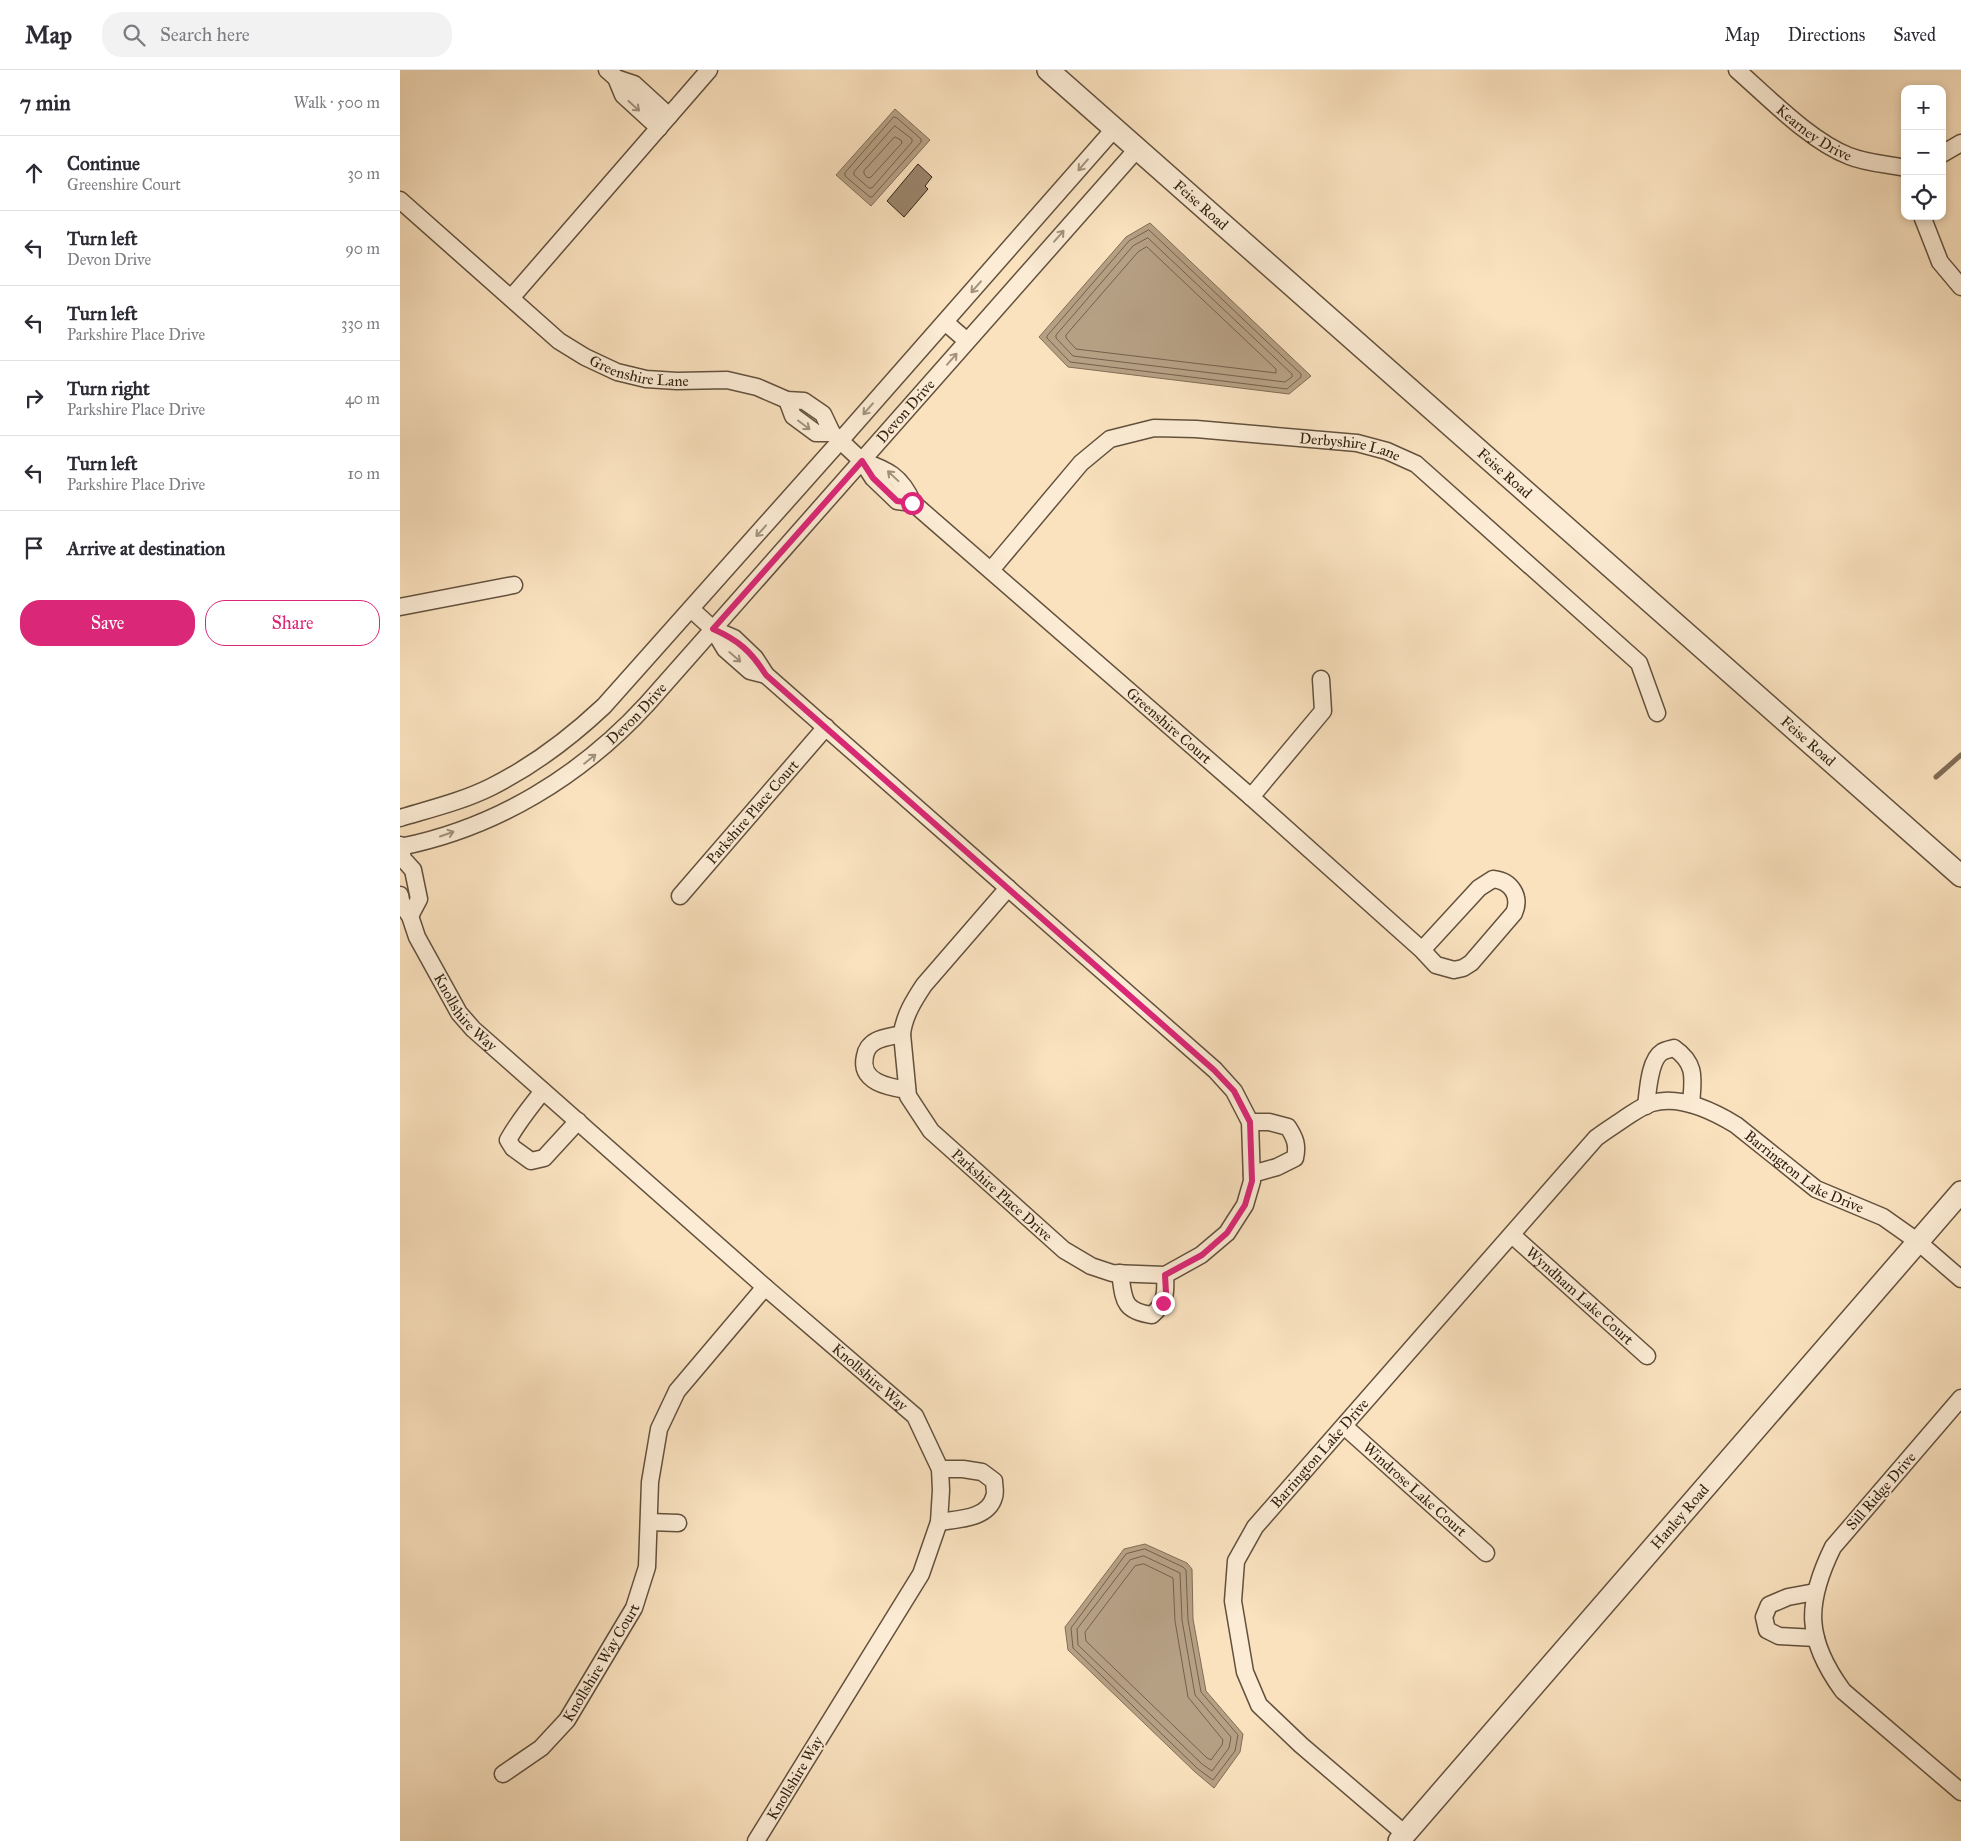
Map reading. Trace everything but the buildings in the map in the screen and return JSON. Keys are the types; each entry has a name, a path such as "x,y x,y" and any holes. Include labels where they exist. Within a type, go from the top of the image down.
{"street":[{"path":"510,298 709,70"},
{"name":"Feise Road","path":"1048,70 1961,876"},
{"name":"Kearney Drive","path":"1737,70 1805,129 1836,150 1850,157 1901,167"},
{"path":"611,74 634,84 664,122"},
{"name":"Devon Drive","path":"400,818 490,788 542,757 573,734 604,706 691,609 836,438 945,322 1115,128"},
{"path":"1946,152 1961,143"},
{"name":"Devon Drive","path":"401,853 422,843 501,814 524,803 574,771 632,721 1138,148"},
{"name":"Greenshire Lane","path":"400,200 559,341 585,357 617,372 646,379 677,381 727,380 757,387 787,400 793,416 816,433 836,438"},
{"path":"1924,220 1940,262 1961,288"},
{"path":"945,322 967,341"},
{"name":"Derbyshire Lane","path":"990,570 1081,462 1110,439 1154,428 1196,429 1357,443 1387,451 1416,464 1639,663 1657,713"},
{"name":"Greenshire Court","path":"836,438 862,461 873,478 897,501 912,503 990,570 1251,797 1422,950 1436,965 1454,970 1471,963 1514,914 1518,905 1517,896 1506,882 1493,879 1479,888 1422,950"},
{"path":"400,607 514,585"},
{"path":"691,609 713,629 725,649 750,671 766,675 826,727 1214,1070 1234,1091 1250,1122 1252,1181 1245,1205 1227,1233 1202,1255 1165,1275 1166,1293 1163,1303 1152,1315 1134,1311 1128,1306 1123,1298 1120,1273"},
{"path":"1251,797 1323,711 1322,679"},
{"name":"Parkshire Place Court","path":"680,896 826,727"},
{"path":"401,853 414,870 419,900 410,916"},
{"name":"Parkshire Place Drive","path":"1008,888 924,985 913,1002 903,1024 902,1034 907,1090 913,1105 931,1131 1064,1250 1092,1266 1112,1273 1165,1275"},
{"name":"Knollshire Way","path":"400,895 402,904 410,916 417,937 460,1013 473,1029 914,1416 940,1469 939,1522 921,1574 756,1841"},
{"path":"902,1034 876,1040 866,1050 863,1062 867,1074 875,1081 887,1086 907,1090"},
{"path":"1646,1106 1650,1075 1657,1058 1662,1051 1674,1048 1686,1057 1693,1076 1691,1104"},
{"path":"543,1092 521,1118 508,1140 513,1148 532,1161 544,1158 578,1121"},
{"name":"Barrington Lake Drive","path":"1402,1837 1259,1705 1245,1672 1233,1601 1236,1561 1255,1527 1596,1138 1646,1106 1662,1101 1691,1104 1722,1116 1736,1125 1816,1189 1883,1217 1917,1241 1961,1279"},
{"path":"1250,1122 1269,1122 1288,1127 1296,1140 1297,1149 1295,1158 1277,1167 1252,1174"},
{"name":"Hanley Road","path":"1402,1837 1961,1192"},
{"name":"Wyndham Lake Court","path":"1512,1235 1647,1356"},
{"name":"Knollshire Way Court","path":"503,1774 541,1748 567,1720 634,1608 647,1567 650,1482 658,1429 677,1391 765,1287"},
{"name":"Sill Ridge Drive","path":"1959,1786 1842,1691 1830,1673 1816,1638 1812,1612 1814,1592 1820,1574 1833,1548 1961,1398"},
{"name":"Windrose Lake Court","path":"1344,1426 1486,1552"},
{"path":"939,1522 974,1516 987,1509 995,1496 994,1481 982,1472 963,1469 940,1469"},
{"path":"649,1522 678,1523"},
{"path":"1814,1592 1788,1597 1769,1605 1764,1617 1766,1630 1779,1636 1816,1638"}],"water":[{"path":"895,109 930,140 871,206 836,175"},
{"path":"1150,223 1311,376 1289,394 1068,367 1039,337 1126,237"},
{"path":"1145,1544 1187,1563 1192,1569 1193,1619 1206,1691 1243,1734 1240,1752 1214,1788 1068,1650 1065,1627 1124,1549"}],"waterway":[{"path":"1936,777 1961,755"}],"route":[{"path":"912,503 897,501 873,478 862,461 713,629 734,638 755,658 766,675 1214,1070 1234,1091 1250,1122 1252,1181 1245,1205 1227,1233 1202,1255 1174,1268 1165,1275 1166,1293 1163,1303"}]}
